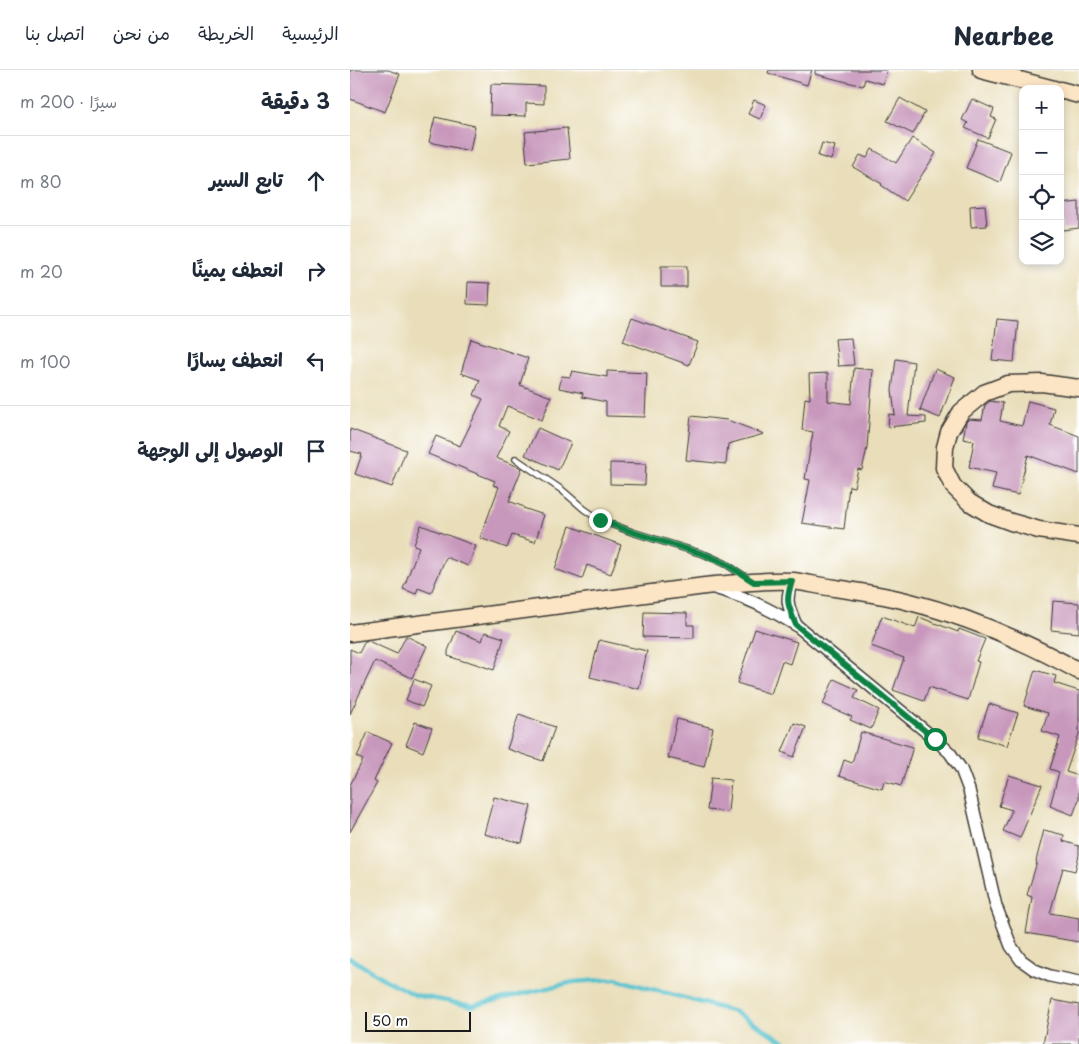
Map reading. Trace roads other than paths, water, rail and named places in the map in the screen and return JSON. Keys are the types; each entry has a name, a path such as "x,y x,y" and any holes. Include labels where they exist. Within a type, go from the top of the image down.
{"street":[{"path":"981,70 1039,85"},
{"path":"1064,91 1079,95"},
{"path":"1079,388 1042,383 1008,384 984,393 962,412 949,432 945,447 944,468 954,486 969,502 989,514 1039,530 1079,536"},
{"path":"792,581 788,601 796,625"},
{"path":"350,632 706,586 792,581 876,594 938,610 1014,638 1079,671"},
{"path":"706,586 751,600 796,625 950,753 960,769 969,790 996,906 1012,946 1021,960 1035,970 1050,976 1079,982"}],"lane":[{"path":"516,459 562,490 600,520 706,555 726,564 754,582"}],"waterway":[{"path":"350,958 415,995 472,1006 573,982 616,979 735,1012 788,1044"}]}
